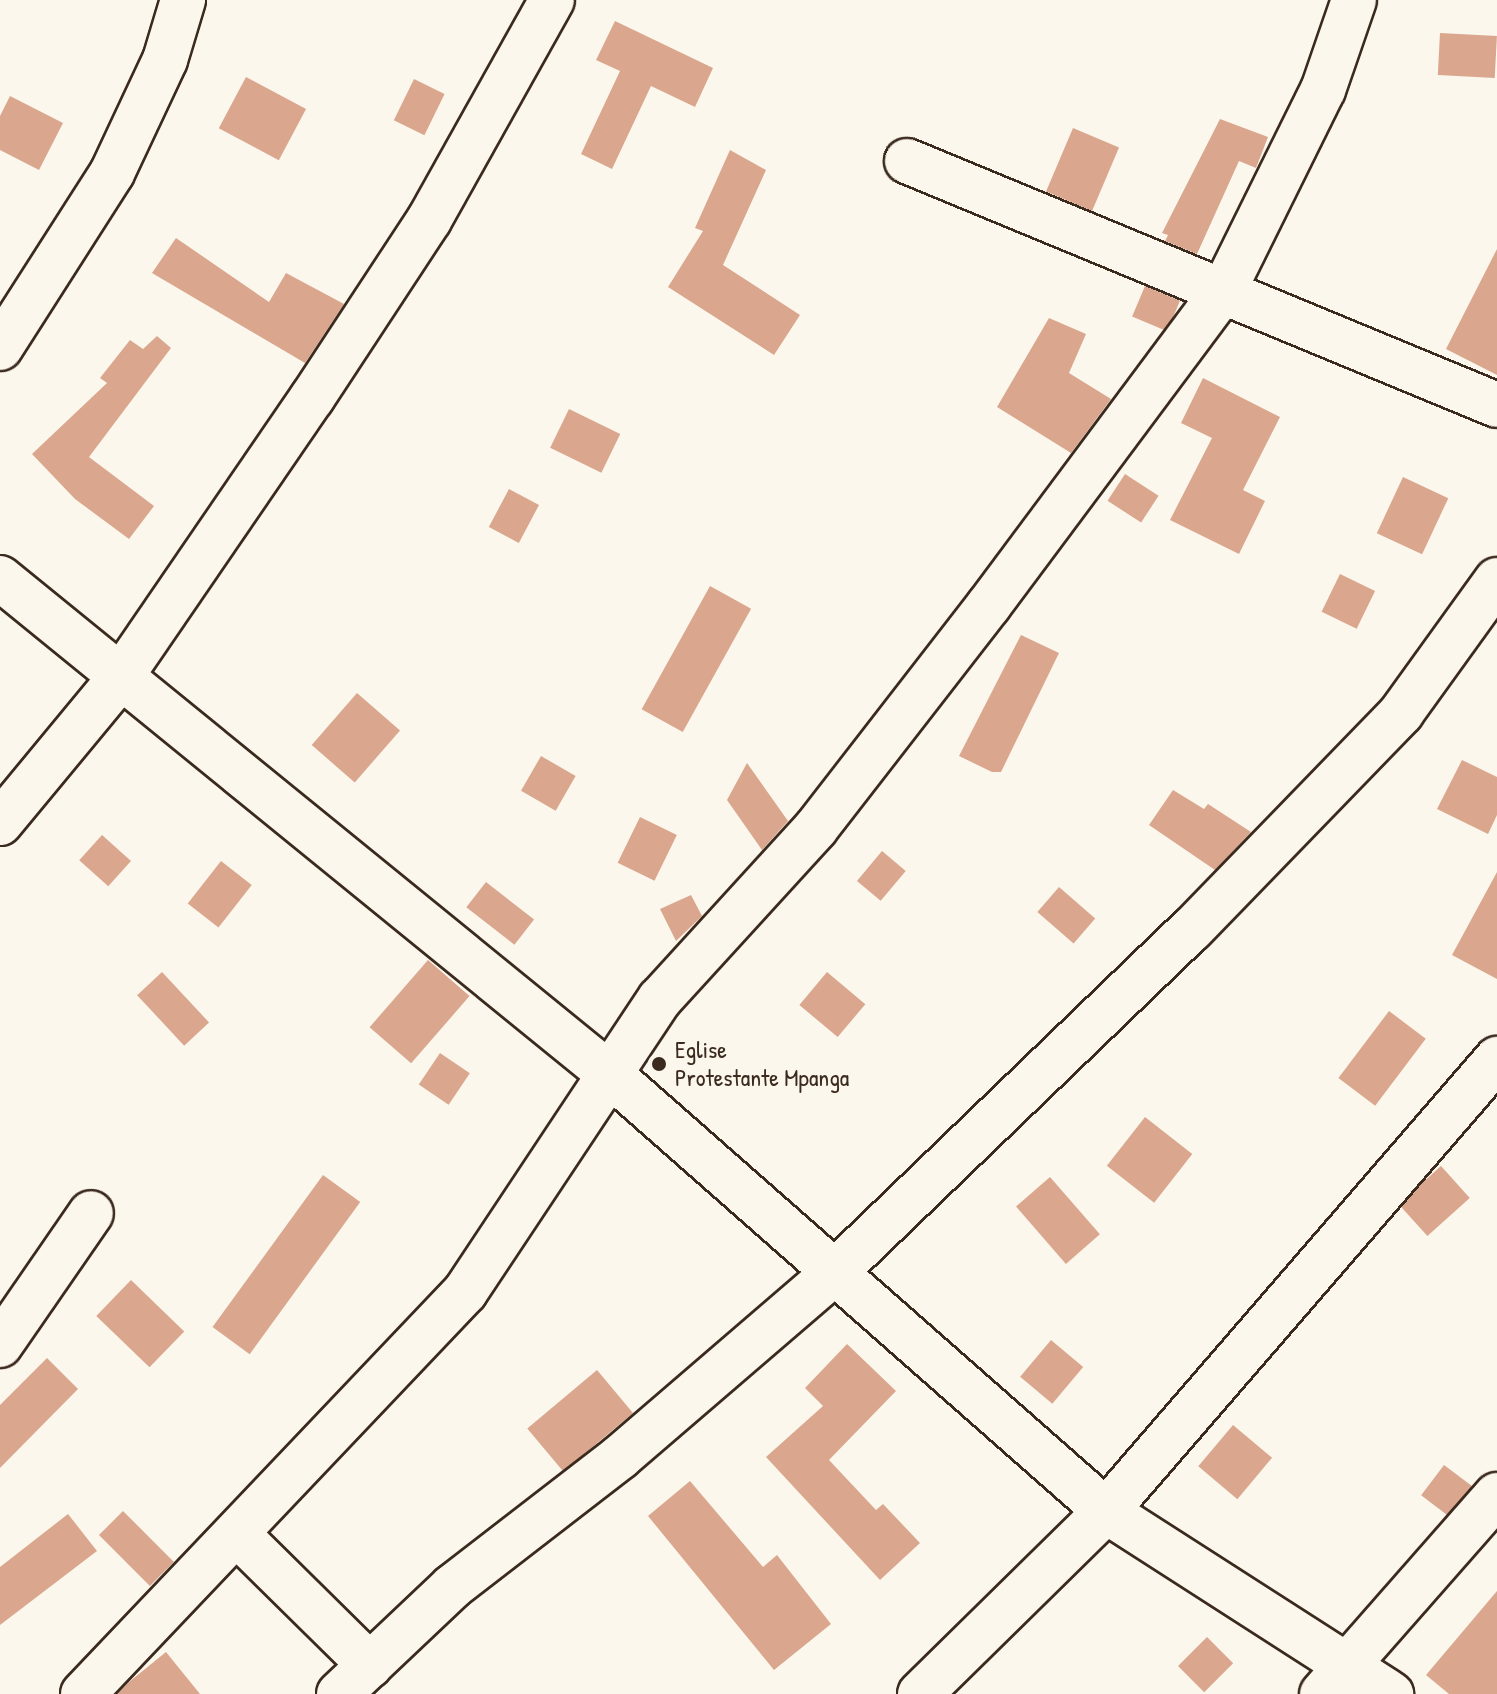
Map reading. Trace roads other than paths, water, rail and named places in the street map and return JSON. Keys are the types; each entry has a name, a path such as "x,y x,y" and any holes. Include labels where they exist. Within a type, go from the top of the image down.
{"street":[{"path":"0,348 112,173 165,60 183,0"},
{"path":"0,823 120,678 429,220 552,0"},
{"path":"83,1694 465,1292 613,1077 660,999 816,828 1224,290 1323,90 1354,0"},
{"path":"907,161 1027,214 1224,290 1497,405"},
{"path":"0,578 613,1077 1106,1511 1334,1679 1391,1694"},
{"path":"339,1694 452,1587 620,1457 834,1273 1192,929 1401,713 1497,580"},
{"path":"920,1694 1106,1511 1497,1059"},
{"path":"0,1345 91,1213"},
{"path":"1334,1679 1497,1495"},
{"path":"237,1534 370,1665"}],"place":[{"name":"Eglise Protestante Mpanga","path":"659,1064"}]}
